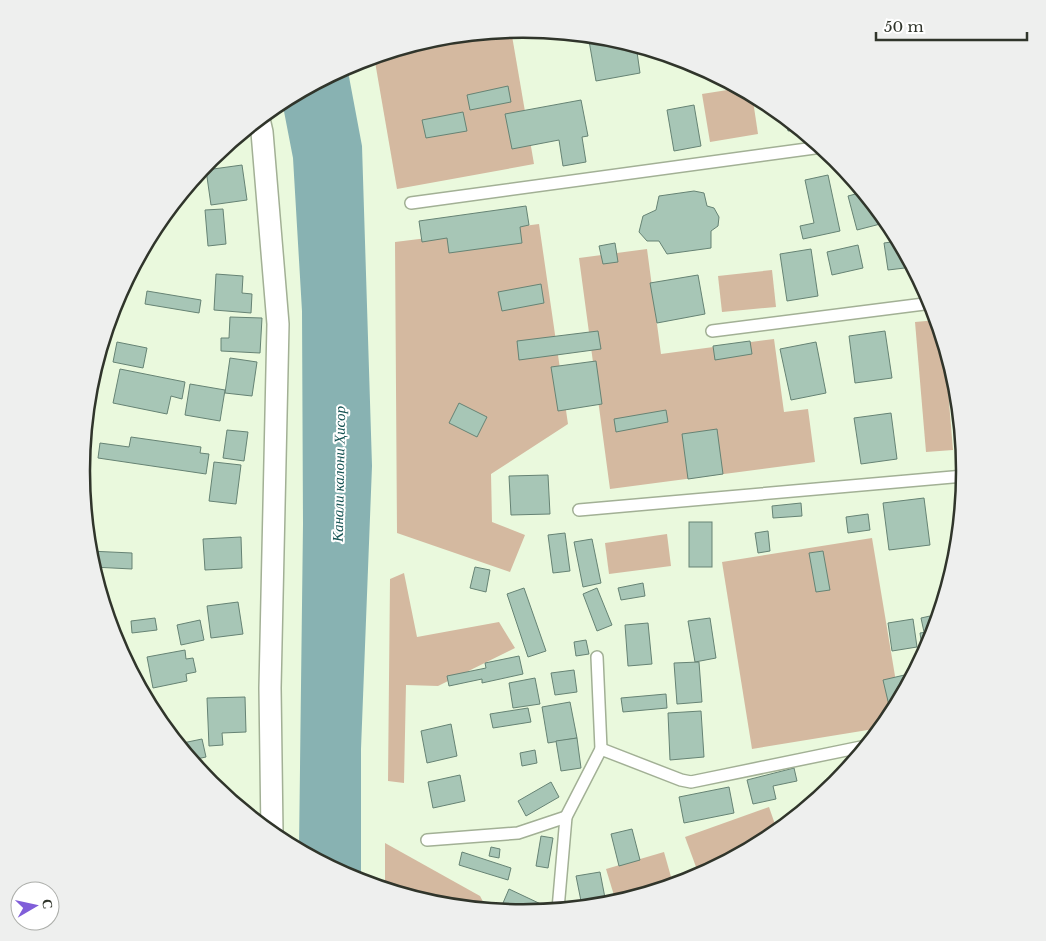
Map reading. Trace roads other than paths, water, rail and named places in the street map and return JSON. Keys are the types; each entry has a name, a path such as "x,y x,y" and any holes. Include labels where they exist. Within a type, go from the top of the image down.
{"street":[{"path":"261,126 278,324 270,688 272,824"}],"lane":[{"path":"412,203 812,148"},
{"path":"712,331 923,304"},
{"path":"579,510 956,477"},
{"path":"559,902 566,817 601,750 597,657"},
{"path":"601,750 691,782 855,748"},
{"path":"427,840 518,833 566,817"}],"water":[{"name":"Канали калони Ҳисор","path":"348,74 362,146 372,466 361,749 361,872 331,859 299,841 303,524 302,311 293,158 284,109"}]}
